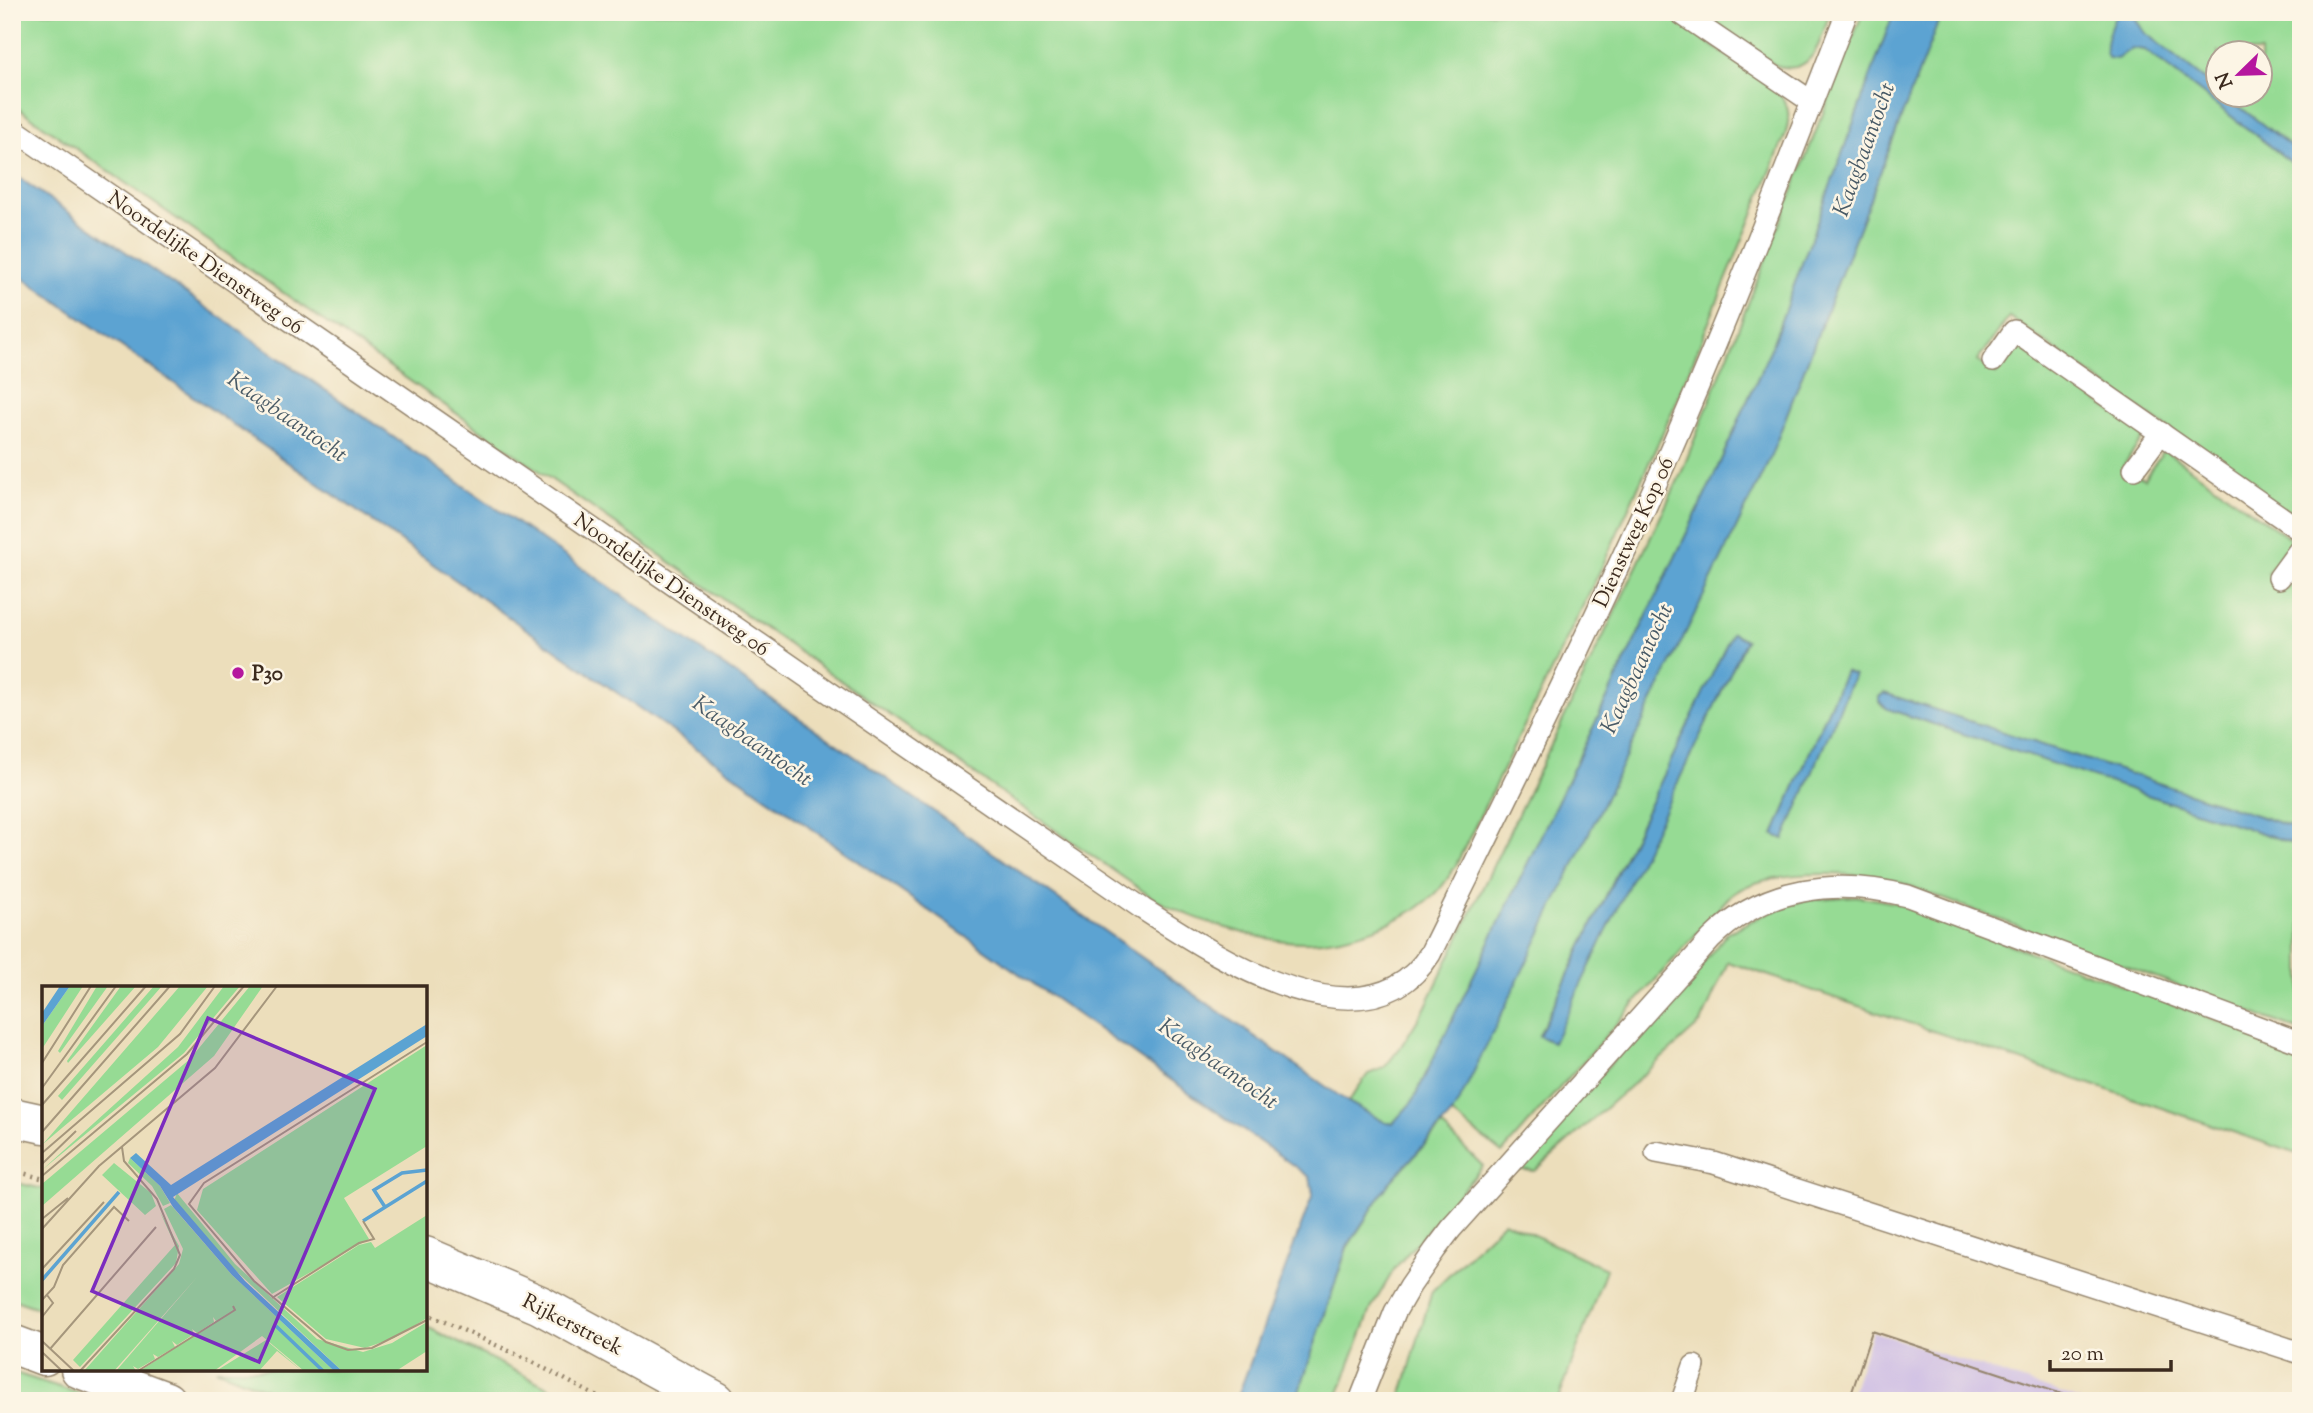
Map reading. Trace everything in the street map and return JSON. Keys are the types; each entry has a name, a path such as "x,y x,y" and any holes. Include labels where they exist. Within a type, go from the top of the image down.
{"main road":[{"path":"12,1117 42,1124"},
{"name":"Rijkerstreek","path":"427,1257 540,1305 716,1401"},
{"path":"12,1345 42,1355"},
{"path":"85,1371 166,1401"}],"lane":[{"path":"1679,12 1812,102"},
{"name":"Dienstweg Kop 06","path":"1352,998 1376,995 1396,988 1411,978 1430,954 1564,682 1640,519 1742,284 1847,12"},
{"name":"Noordelijke Dienstweg 06","path":"12,128 1198,945 1246,970 1287,987 1352,998"},
{"path":"1993,361 2014,331 2301,531"},
{"path":"2134,469 2161,433"},
{"path":"2279,578 2301,548"},
{"path":"1360,1401 1389,1325 1410,1286 1451,1229 1711,939 1743,912 1776,897 1820,889 1873,889 1926,903 2301,1044"},
{"path":"1656,1152 1714,1163 2301,1353"},
{"path":"1682,1401 1694,1366"}],"path":[{"path":"12,1170 42,1178"},
{"path":"427,1314 528,1360 605,1401"}],"green space":[{"path":"12,12 1664,12 1775,89 1786,105 1788,122 1785,136 1673,410 1601,569 1455,867 1432,897 1390,923 1341,938 1290,942 1226,928 1184,913 1150,896 12,104"},
{"path":"1697,12 1830,12 1819,44 1807,62 1788,68 1775,65"},
{"path":"1863,12 1894,12 1771,348 1710,485 1413,1101 1394,1123 1386,1123 1348,1102 1368,1074 1384,1068 1425,1008 1680,476"},
{"path":"1942,12 2117,12 2108,37 2126,50 2145,50 2204,95 2204,108 2220,108 2301,170 2301,522 2009,317 1977,361 1996,374 2017,344 2145,435 2124,465 2126,467 2144,479 2164,450 2292,540 2268,573 2287,588 2301,569 2301,830 1884,693 1879,697 1880,704 1888,709 2301,846 2301,1031 1893,880 1854,875 1807,874 1762,881 1743,888 1728,898 1502,1153 1452,1114 1770,458","holes":["1732,634 1746,640 1552,1042 1539,1035","1845,671 1854,676 1783,839 1774,835"]},
{"path":"2134,12 2301,12 2301,154 2241,108 2274,108 2274,38 2204,38 2204,79 2145,33"},
{"path":"1857,896 1896,903 2301,1051 2301,1155 1728,962 1701,1023 1535,1171 1510,1169 1689,981 1727,933 1765,914 1804,900"},
{"path":"1442,1126 1483,1166 1395,1268 1372,1307 1336,1401 1296,1401 1347,1248 1389,1183"},
{"path":"12,1182 42,1189 42,1309 12,1299"},
{"path":"1504,1221 1606,1269 1558,1401 1400,1401 1432,1291"},
{"path":"427,1327 576,1401 295,1401 221,1371 427,1371"},
{"path":"12,1372 103,1401 12,1401"}],"water":[{"name":"Kaagbaantocht","path":"1894,12 1942,12 1770,458 1463,1094 1452,1114 1389,1183 1347,1247 1296,1401 1236,1401 1313,1194 1310,1177 12,270 12,173 926,806 1348,1102 1386,1123 1393,1123 1413,1101 1710,485 1771,348"},
{"path":"2117,12 2134,12 2145,33 2204,79 2204,95 2145,50 2132,48 2117,59 2108,58 2106,41"},
{"path":"2220,108 2241,108 2301,154 2301,170"},
{"path":"1732,633 1746,640 1553,1043 1539,1036"},
{"path":"1845,671 1854,675 1784,839 1774,835"},
{"path":"1884,693 2301,830 2301,846 1888,709 1879,702 1879,697"}],"building":[{"path":"1872,1331 2080,1400 2080,1401 1849,1401"}],"place":[{"name":"P30","path":"238,673"}]}
